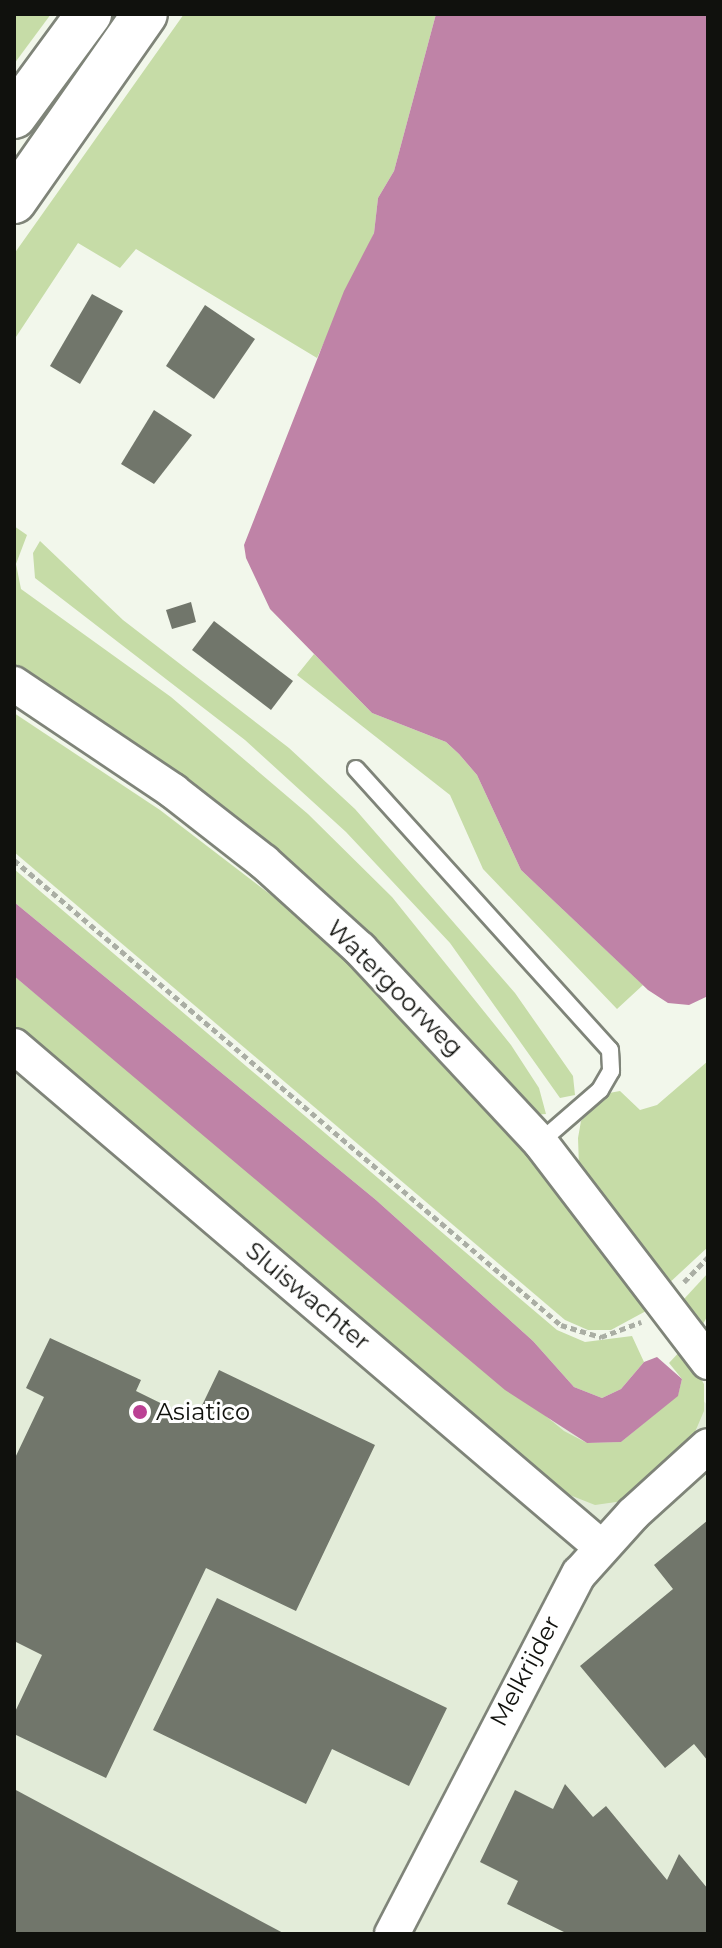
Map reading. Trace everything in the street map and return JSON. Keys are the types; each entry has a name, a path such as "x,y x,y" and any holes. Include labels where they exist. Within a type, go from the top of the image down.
{"highway":[{"path":"14,116 89,14"},
{"path":"14,201 145,14"}],"street":[{"name":"Watergoorweg","path":"14,684 173,791 264,862 396,984 540,1142 708,1362"},
{"name":"Sluiswachter","path":"14,1046 601,1547"},
{"name":"Melkrijder","path":"392,1934 552,1618 601,1547 708,1446"}],"lane":[{"path":"356,769 610,1050 611,1071 600,1090 540,1142"}],"path":[{"path":"14,860 561,1325 587,1336 613,1336 635,1327 665,1302"}],"shaded area":[{"path":"436,14 708,14 708,996 689,1005 668,1003 648,990 521,870 477,775 459,754 446,742 372,713 270,609 246,558 244,545 344,291 374,233 378,198 394,171"},
{"path":"14,902 376,1200 533,1341 574,1387 602,1398 621,1389 644,1362 657,1357 682,1379 678,1396 621,1442 587,1443 505,1390 14,976"},
{"path":"14,1006 531,1425 694,1390 708,1406 708,1934 14,1934"}],"green space":[{"path":"14,14 51,14 14,64"},
{"path":"184,14 436,14 394,171 378,198 374,233 317,358 136,249 120,268 78,243 14,340 14,254"},
{"path":"14,526 27,535 16,564 21,589 171,697 308,814 392,897 511,1045 539,1088 546,1114 533,1115 444,1022 14,672"},
{"path":"40,541 123,620 289,748 355,809 515,993 573,1076 575,1095 560,1098 450,943 346,832 245,740 35,578 33,553"},
{"path":"314,654 372,713 446,742 477,775 521,870 643,985 617,1009 483,869 450,795 297,675"},
{"path":"14,713 160,810 347,953 452,1055 647,1305 646,1311 611,1330 588,1330 565,1320 14,852"},
{"path":"14,869 557,1330 585,1342 632,1336 644,1362 621,1389 602,1398 574,1387 533,1341 376,1200 14,902"},
{"path":"14,976 564,1431 587,1443 621,1442 678,1395 682,1379 669,1363 683,1348 704,1384 704,1411 689,1446 623,1501 595,1505 557,1490 14,1029"},
{"path":"708,1061 708,1247 667,1285 579,1167 581,1121 609,1093 620,1091 640,1110 657,1105"},
{"path":"708,1273 708,1315 703,1324 684,1299"}],"building":[{"path":"92,294 123,311 80,384 50,366"},
{"path":"205,305 255,339 214,399 166,366"},
{"path":"154,410 192,435 154,484 121,464"},
{"path":"191,602 196,622 172,629 166,610"},
{"path":"214,621 293,681 271,710 192,650"},
{"path":"50,1338 141,1380 136,1391 195,1420 219,1370 375,1445 296,1611 206,1568 106,1778 14,1734 14,1714 42,1655 14,1641 14,1460 44,1397 26,1388"},
{"path":"708,1520 708,1761 694,1744 665,1768 580,1666 673,1589 654,1565"},
{"path":"217,1598 447,1708 409,1786 332,1749 306,1804 153,1730"},
{"path":"565,1784 593,1817 606,1806 667,1880 679,1854 708,1889 708,1934 568,1934 507,1904 518,1881 480,1862 515,1790 553,1809"},
{"path":"14,1789 285,1934 14,1934"}],"place":[{"name":"Asiatico","path":"140,1412"}]}
